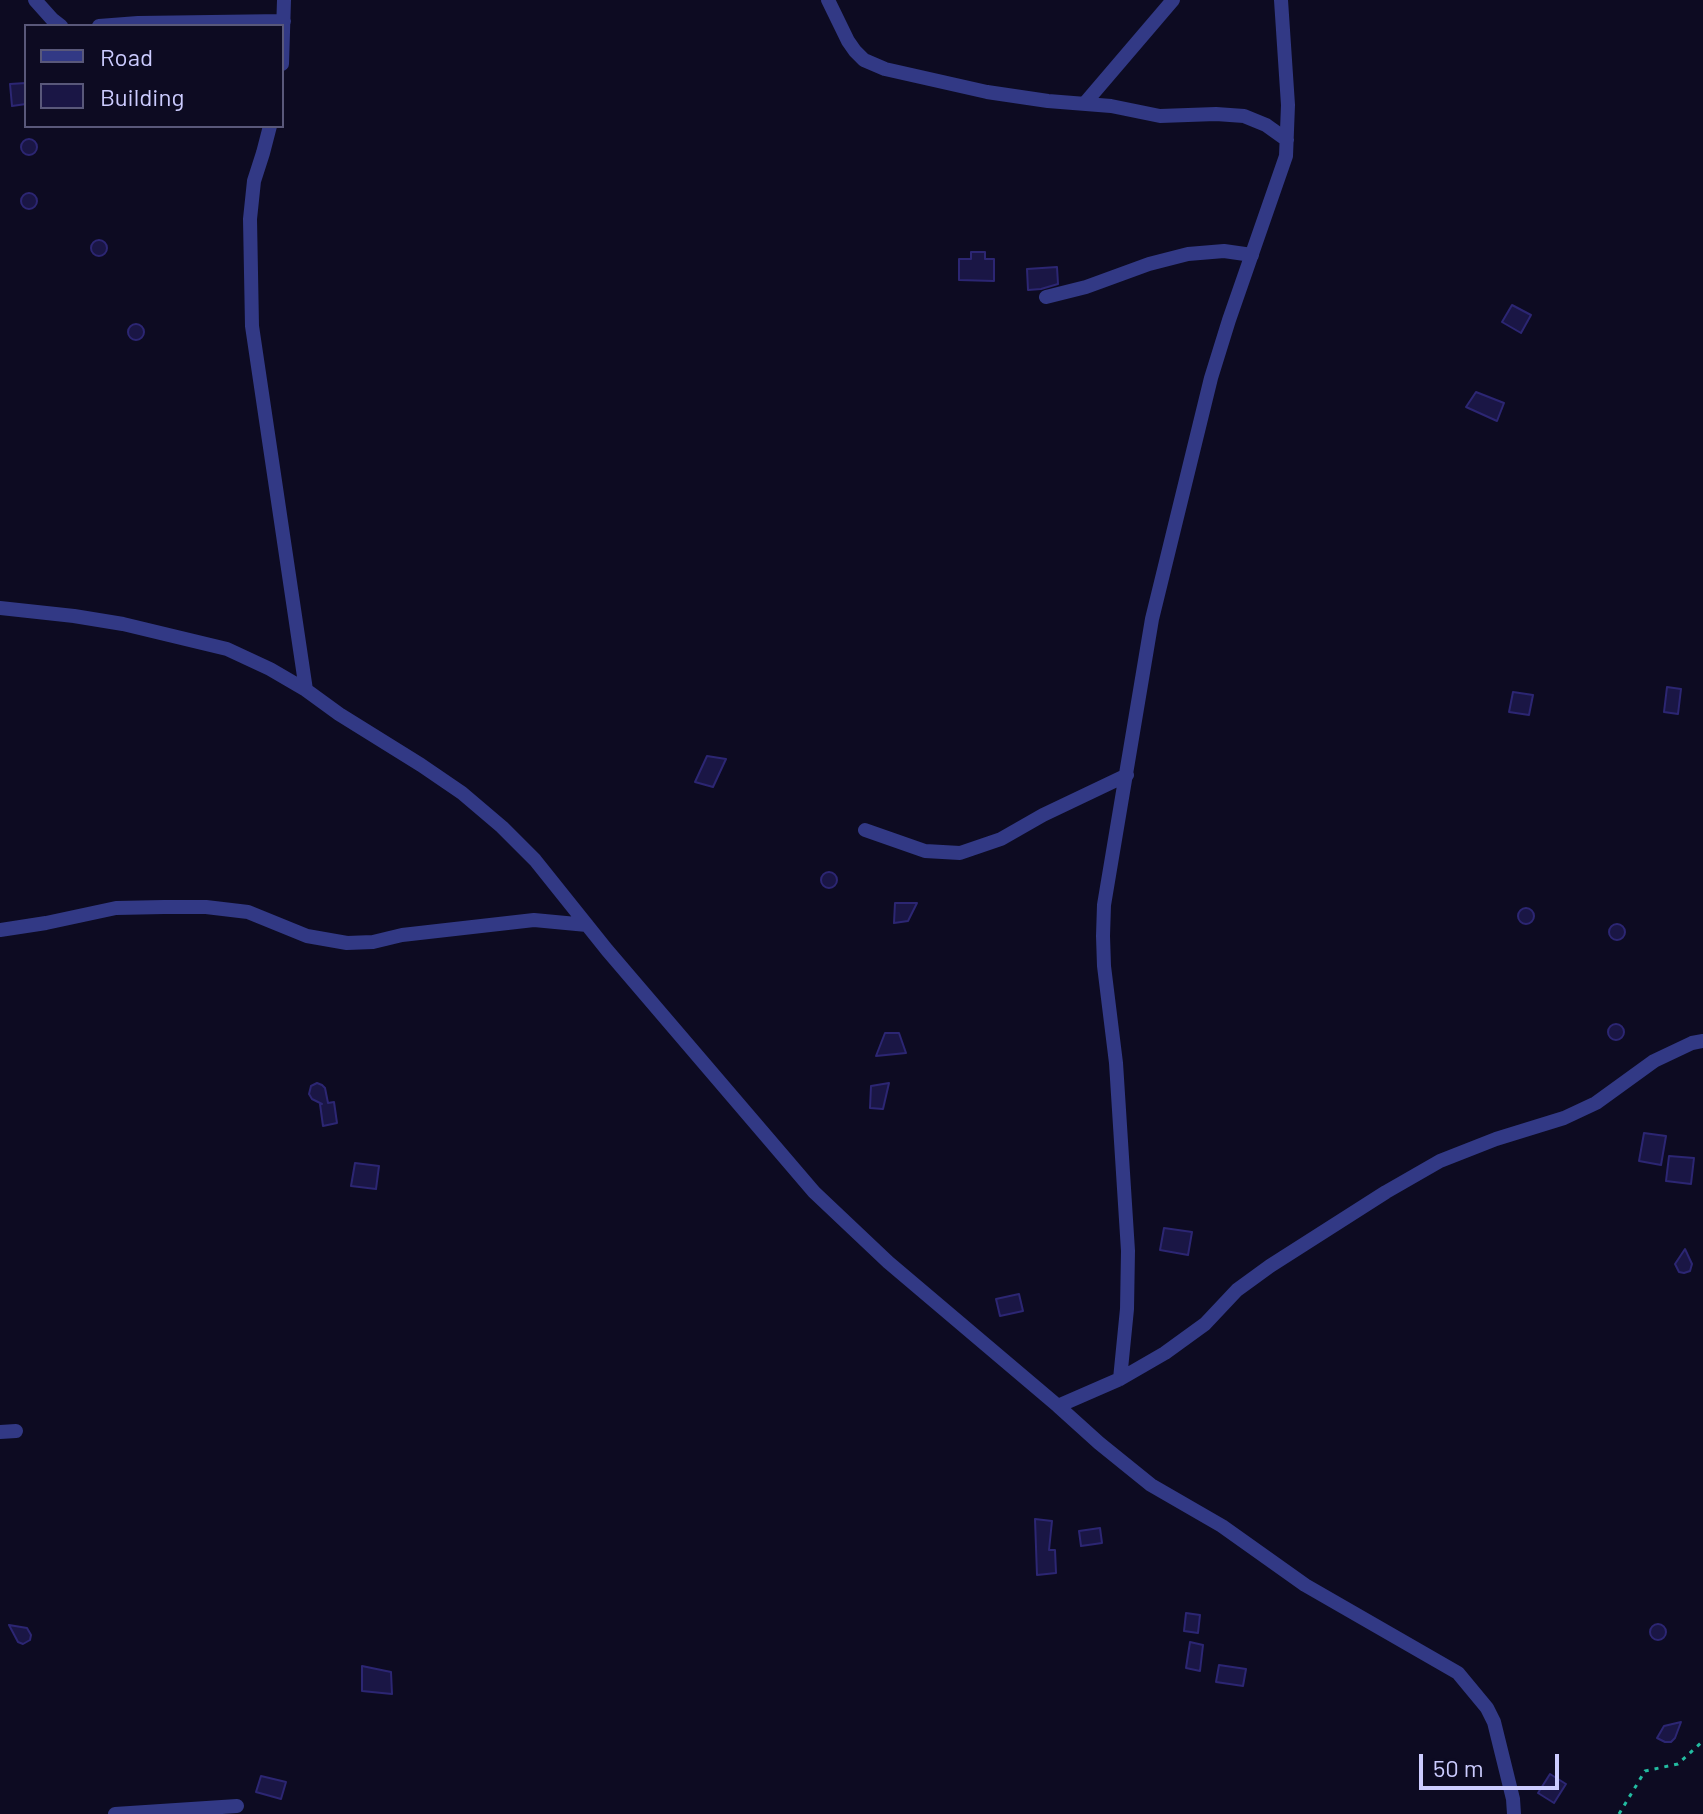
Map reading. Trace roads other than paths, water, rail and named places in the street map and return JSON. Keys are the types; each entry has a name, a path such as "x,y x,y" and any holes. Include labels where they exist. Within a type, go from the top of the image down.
{"street":[{"path":"35,0 58,24"},
{"path":"284,0 284,24"},
{"path":"828,0 855,51 875,65 987,92 1048,101 1085,103 1160,116 1244,116 1266,125 1287,140"},
{"path":"1085,103 1173,0"},
{"path":"1120,1379 1127,1309 1128,1251 1116,1063 1104,966 1106,891 1155,605 1211,378 1286,156 1288,105 1281,0"},
{"path":"125,24 284,21"},
{"path":"269,128 254,181 250,219 252,326 306,690"},
{"path":"1046,297 1188,254 1224,251 1252,255"},
{"path":"0,608 123,624 227,649 306,690 462,793 535,860 707,1069 814,1192 888,1262 1151,1485 1222,1526 1305,1585 1458,1673 1487,1708 1494,1722 1514,1814"},
{"path":"865,830 925,851 960,853 1001,839 1127,775"},
{"path":"0,930 116,908 164,907 206,907 248,912 307,936 347,943 534,920 587,925"},
{"path":"1058,1406 1120,1379 1165,1353 1205,1324 1237,1290 1270,1266 1440,1161 1575,1113 1596,1103 1654,1061 1703,1041"},
{"path":"0,1432 16,1431"},
{"path":"115,1814 237,1806"}]}
